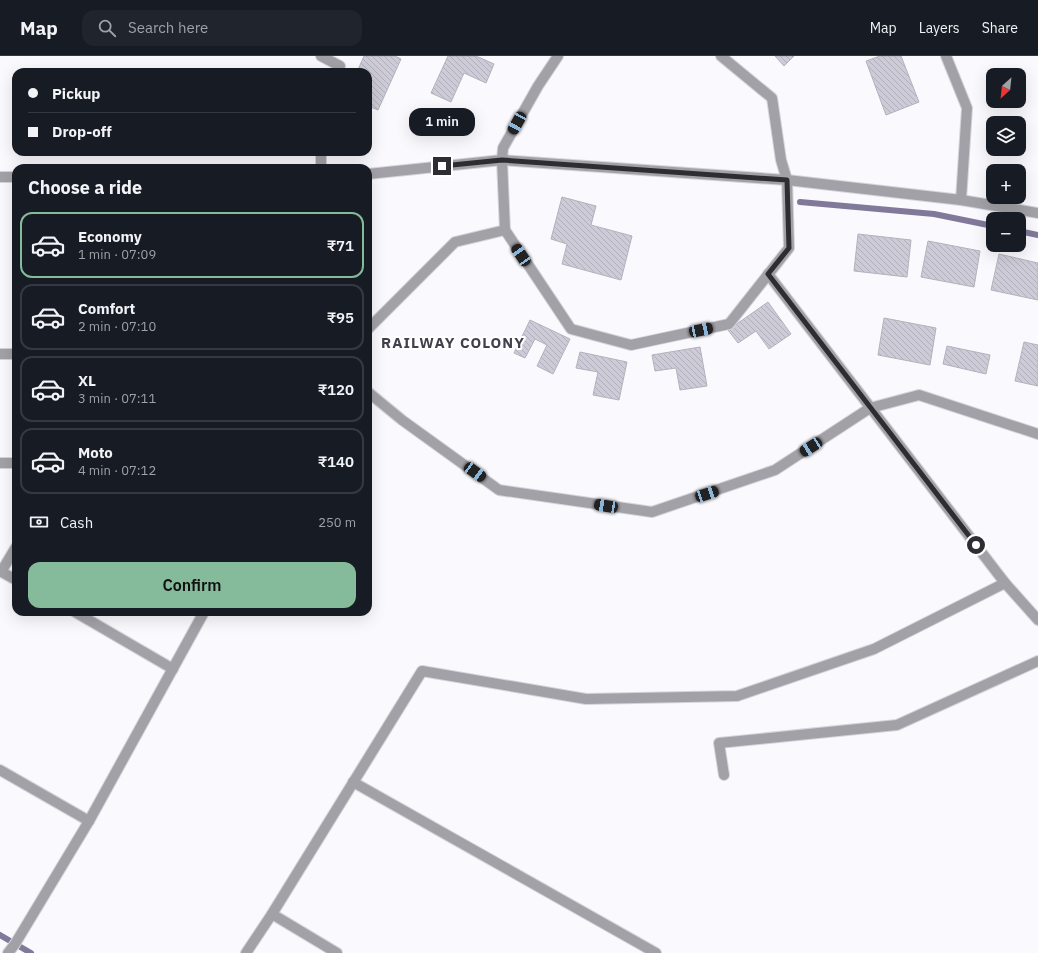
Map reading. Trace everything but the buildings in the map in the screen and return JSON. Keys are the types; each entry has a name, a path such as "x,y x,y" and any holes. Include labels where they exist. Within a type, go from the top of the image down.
{"street":[{"path":"321,56 338,68"},
{"path":"339,68 343,56"},
{"path":"558,56 538,86 504,148 502,160 504,230 571,329 631,345 729,324 789,248 787,180 782,160 772,98 721,56"},
{"path":"946,56 967,108 961,200"},
{"path":"372,174 502,160 787,180 961,200 1038,213"},
{"path":"0,177 12,177"},
{"path":"372,324 455,242 504,230"},
{"path":"768,274 1005,583 1038,620"},
{"path":"0,354 12,354"},
{"path":"372,395 402,420 499,490 652,512 775,470 870,408 919,395 1038,434"},
{"path":"0,463 12,463"},
{"path":"12,553 0,572 12,578"},
{"path":"246,953 272,914 422,671 586,699 737,696 874,649 1005,583"},
{"path":"82,616 172,669"},
{"path":"8,953 89,821 202,616"},
{"path":"724,775 719,743 897,725 1038,661"},
{"path":"0,770 89,821"},
{"path":"353,782 656,953"},
{"path":"272,914 337,953"}],"waterway":[{"path":"800,202 934,214 986,225"},
{"path":"1026,232 1038,235"},
{"path":"0,935 31,953"}],"district":[{"name":"RAILWAY COLONY","path":"453,343"}],"route":[{"path":"442,166 502,160 787,180 789,248 768,274 976,545"}]}
